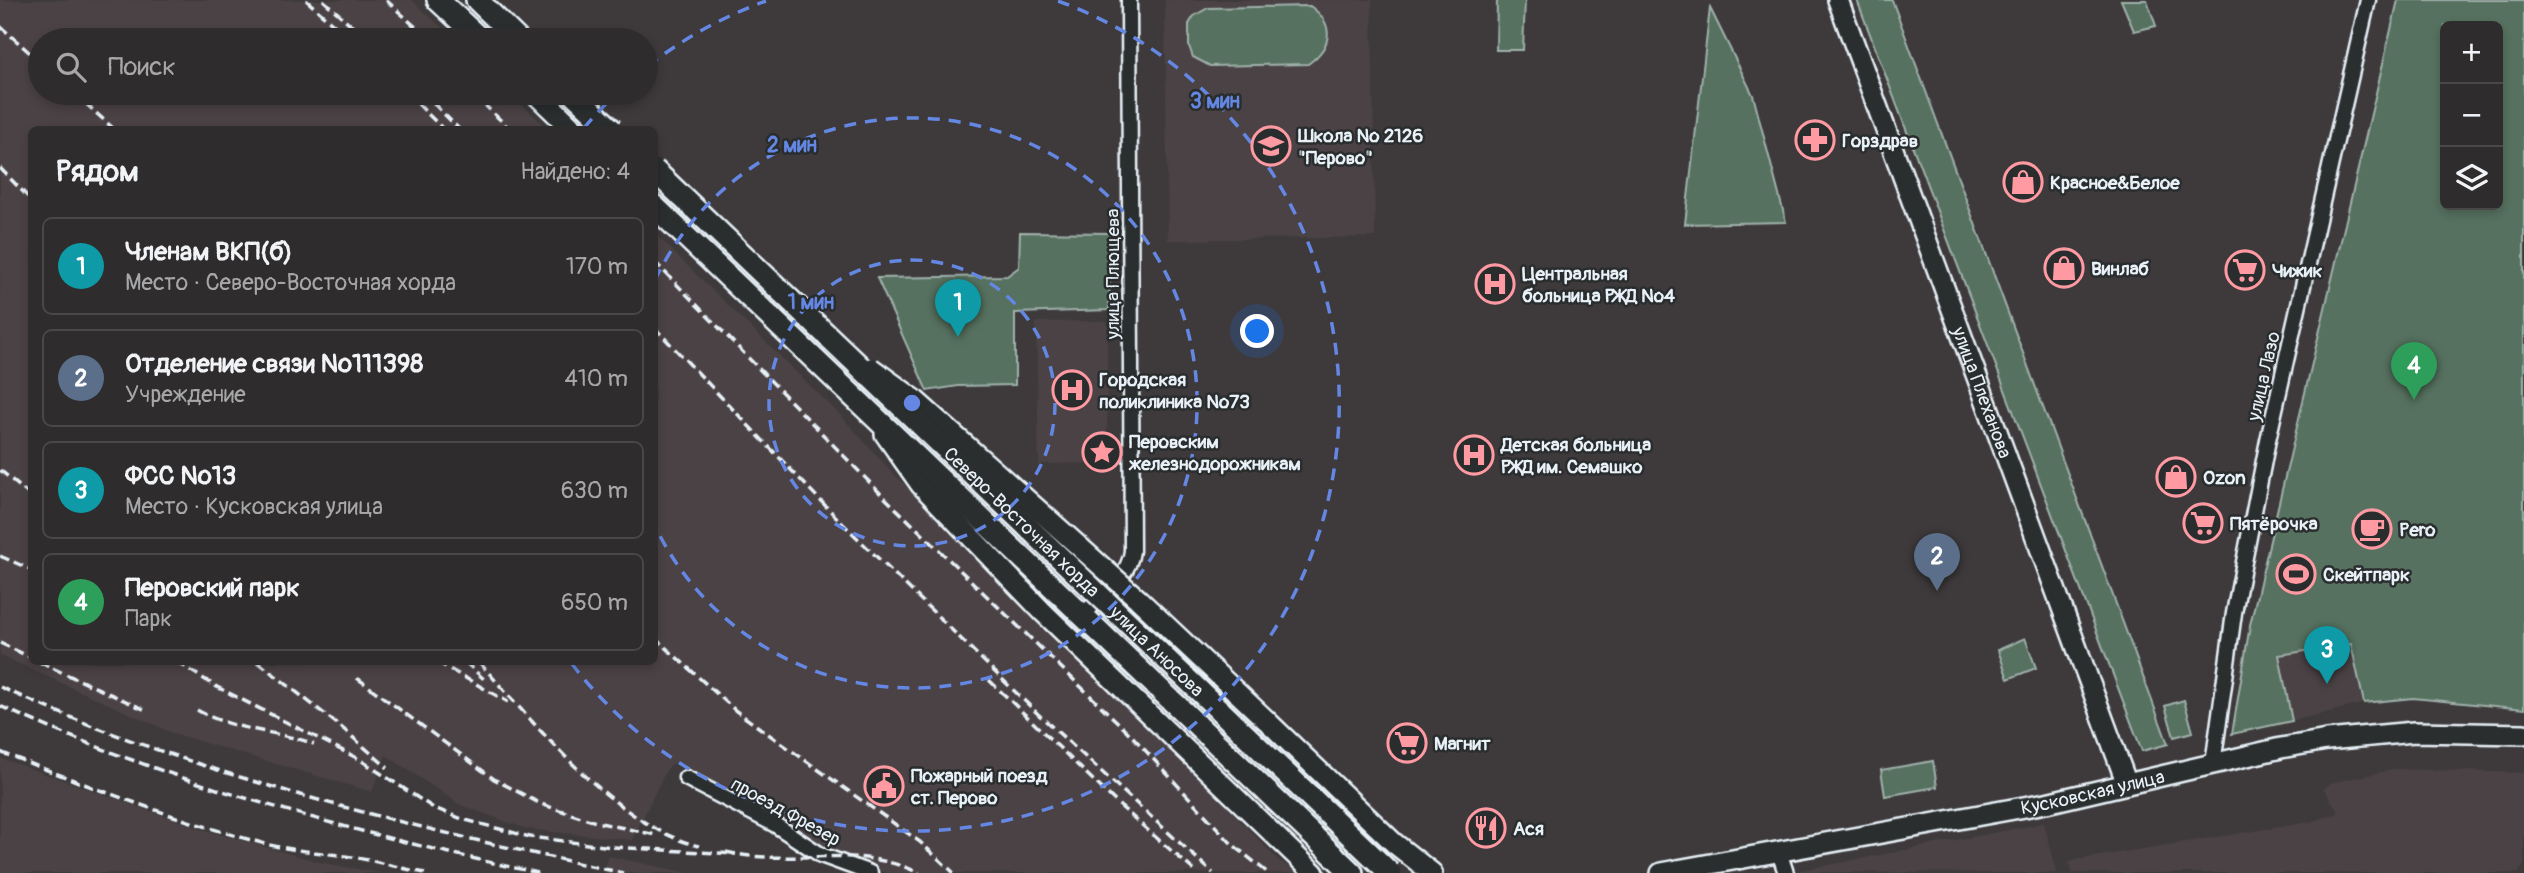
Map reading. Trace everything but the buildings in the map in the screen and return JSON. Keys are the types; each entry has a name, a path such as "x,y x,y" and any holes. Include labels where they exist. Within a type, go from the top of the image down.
{"main road":[{"path":"438,0 468,28"},
{"path":"477,0 506,28"},
{"path":"548,105 570,126"},
{"path":"581,106 607,126"},
{"name":"Северо-Восточная хорда","path":"658,174 1390,873"},
{"name":"Северо-Восточная хорда","path":"658,210 1352,873"}],"street":[{"path":"448,0 477,28"},
{"name":"улица Плющева","path":"1092,606 1124,573 1131,560 1132,551 1129,0"},
{"name":"улица Плеханова","path":"1838,0 2127,784"},
{"name":"улица Лазо","path":"2213,764 2234,612 2266,452 2368,0"},
{"name":"улица Аносова","path":"658,174 1360,873"},
{"name":"улица Аносова","path":"658,203 1383,873"},
{"path":"834,341 914,399 1138,599 1394,843 1432,873"},
{"path":"866,409 921,485 1042,611 1314,873"},
{"name":"Кусковская улица","path":"1661,873 2046,803 2327,740 2449,731 2524,734"},
{"name":"проезд Фрезер","path":"686,778 774,824 821,855 870,873"},
{"path":"1779,852 1786,873"}],"shaded area":[{"path":"0,0 412,0 442,28 28,28 28,105 523,105 545,126 28,126 28,665 658,665 658,237 841,416 888,468 994,575 1138,714 1276,858 1296,873 886,873 825,850 772,817 673,763 666,770 632,840 527,829 461,805 386,755 372,792 175,734 0,655"},
{"name":"Школа № 2126 \"Перово\"","path":"1165,0 1372,0 1375,237 1168,240"},
{"name":"Городская поликлиника №73","path":"1107,321 1107,463 1039,464 1036,322"},
{"path":"2351,643 2364,703 2292,721 2279,655"},
{"path":"0,758 204,830 319,862 379,873 0,873"},
{"path":"2396,769 2524,773 2524,865 2518,873 2072,873 2069,861 2310,822 2339,813 2324,789 2331,783"},
{"path":"2044,823 2057,873 1793,872"},
{"path":"607,856 689,873 605,873"}],"green space":[{"path":"1497,0 1525,0 1523,50 1496,50"},
{"path":"1857,0 1892,0 2168,744 2142,751"},
{"path":"2121,0 2147,0 2156,26 2134,31"},
{"path":"2398,0 2524,0 2524,709 2413,698 2364,703 2351,644 2279,655 2292,721 2232,734 2250,625"},
{"path":"1310,6 1324,20 1328,35 1322,50 1308,64 1210,66 1193,57 1189,46 1189,24 1194,16 1208,8"},
{"path":"1710,8 1753,95 1786,222 1685,224"},
{"path":"1020,232 1111,233 1109,310 1015,313 1015,385 958,386 927,391 877,278 1007,276 1019,267"},
{"path":"2025,638 2036,668 2008,679 1998,650"},
{"path":"2184,700 2193,732 2174,737 2165,706"},
{"path":"1933,761 1937,787 1885,796 1881,770"}],"railway":[{"path":"306,0 338,28"},
{"path":"323,0 354,28"},
{"path":"386,0 417,28"},
{"path":"0,26 28,51"},
{"path":"87,105 111,126"},
{"path":"419,105 440,126"},
{"path":"435,105 456,126"},
{"path":"485,105 507,126"},
{"path":"0,168 28,197"},
{"path":"658,265 881,494 1132,736 1232,844 1268,873"},
{"path":"658,331 842,523 1038,714 1213,873"},
{"path":"0,470 28,494"},
{"path":"0,556 28,568"},
{"path":"658,641 736,711 920,842 954,873"},
{"path":"0,643 28,656"},
{"path":"46,665 148,711"},
{"path":"182,665 217,687 359,759 432,807 462,819 530,837 612,847 736,854"},
{"path":"262,665 388,768"},
{"path":"442,665 508,702"},
{"path":"468,665 485,680"},
{"path":"482,665 551,742 608,796 668,835 699,846"},
{"path":"357,678 494,779 541,804 596,822 656,835"},
{"path":"989,680 1120,806 1197,873"},
{"path":"0,687 151,748 228,773 384,818 623,873"},
{"path":"0,706 130,759 264,804 401,841 538,873"},
{"path":"197,710 225,722 314,744"},
{"path":"0,752 130,801 228,834 273,846 352,857 425,873"},
{"path":"726,852 750,856 871,859 919,873"}],"place":[{"name":"Горздрав","path":"1815,140"},
{"name":"Школа № 2126 \"Перово\"","path":"1271,146"},
{"name":"Красное&Белое","path":"2023,182"},
{"name":"Винлаб","path":"2064,268"},
{"name":"Чижик","path":"2245,270"},
{"name":"Центральная больница РЖД №4","path":"1495,284"},
{"name":"Членам ВКП(б)","path":"958,337"},
{"name":"Городская поликлиника №73","path":"1072,390"},
{"name":"Перовский парк","path":"2414,400"},
{"name":"Перовским железнодорожникам","path":"1102,452"},
{"name":"Детская больница РЖД им. Семашко","path":"1474,455"},
{"name":"Ozon","path":"2176,477"},
{"name":"Пятёрочка","path":"2203,523"},
{"name":"Pero","path":"2372,529"},
{"name":"Скейтпарк","path":"2296,574"},
{"name":"Отделение связи №111398","path":"1937,591"},
{"name":"ФСС №13","path":"2327,684"},
{"name":"Магнит","path":"1407,743"},
{"name":"Пожарный поезд ст. Перово","path":"884,786"},
{"name":"Ася","path":"1486,828"}]}
